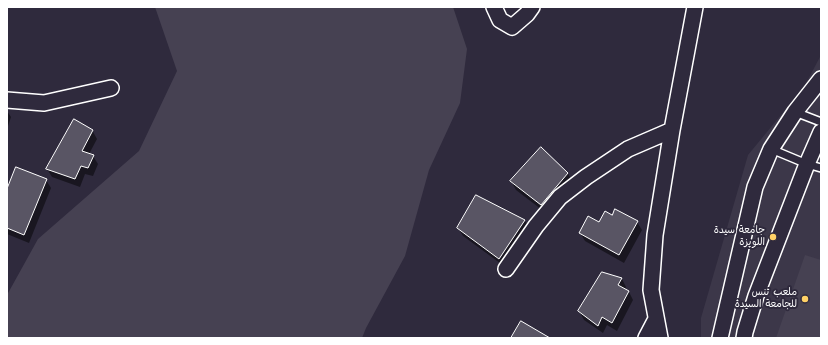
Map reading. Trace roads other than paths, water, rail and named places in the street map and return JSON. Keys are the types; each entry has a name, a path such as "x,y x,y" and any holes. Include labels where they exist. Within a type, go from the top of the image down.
{"street":[{"path":"494,7 500,20 512,27 527,14 532,7"},
{"path":"660,338 651,290 655,235 672,130 695,7"},
{"path":"720,338 756,187 771,149 795,112 821,79"},
{"path":"7,100 44,103 111,88"},
{"path":"506,269 536,226 560,197 586,177 628,149 672,130"},
{"path":"744,338 756,296 814,166 821,132"},
{"path":"646,338 656,319"}],"lane":[{"path":"795,112 821,122"},
{"path":"771,149 814,166"}],"place":[{"name":"جامعة سيدة اللويزة","path":"773,237"},
{"name":"ملعب تنس للجامعة السيدة","path":"805,299"}]}
